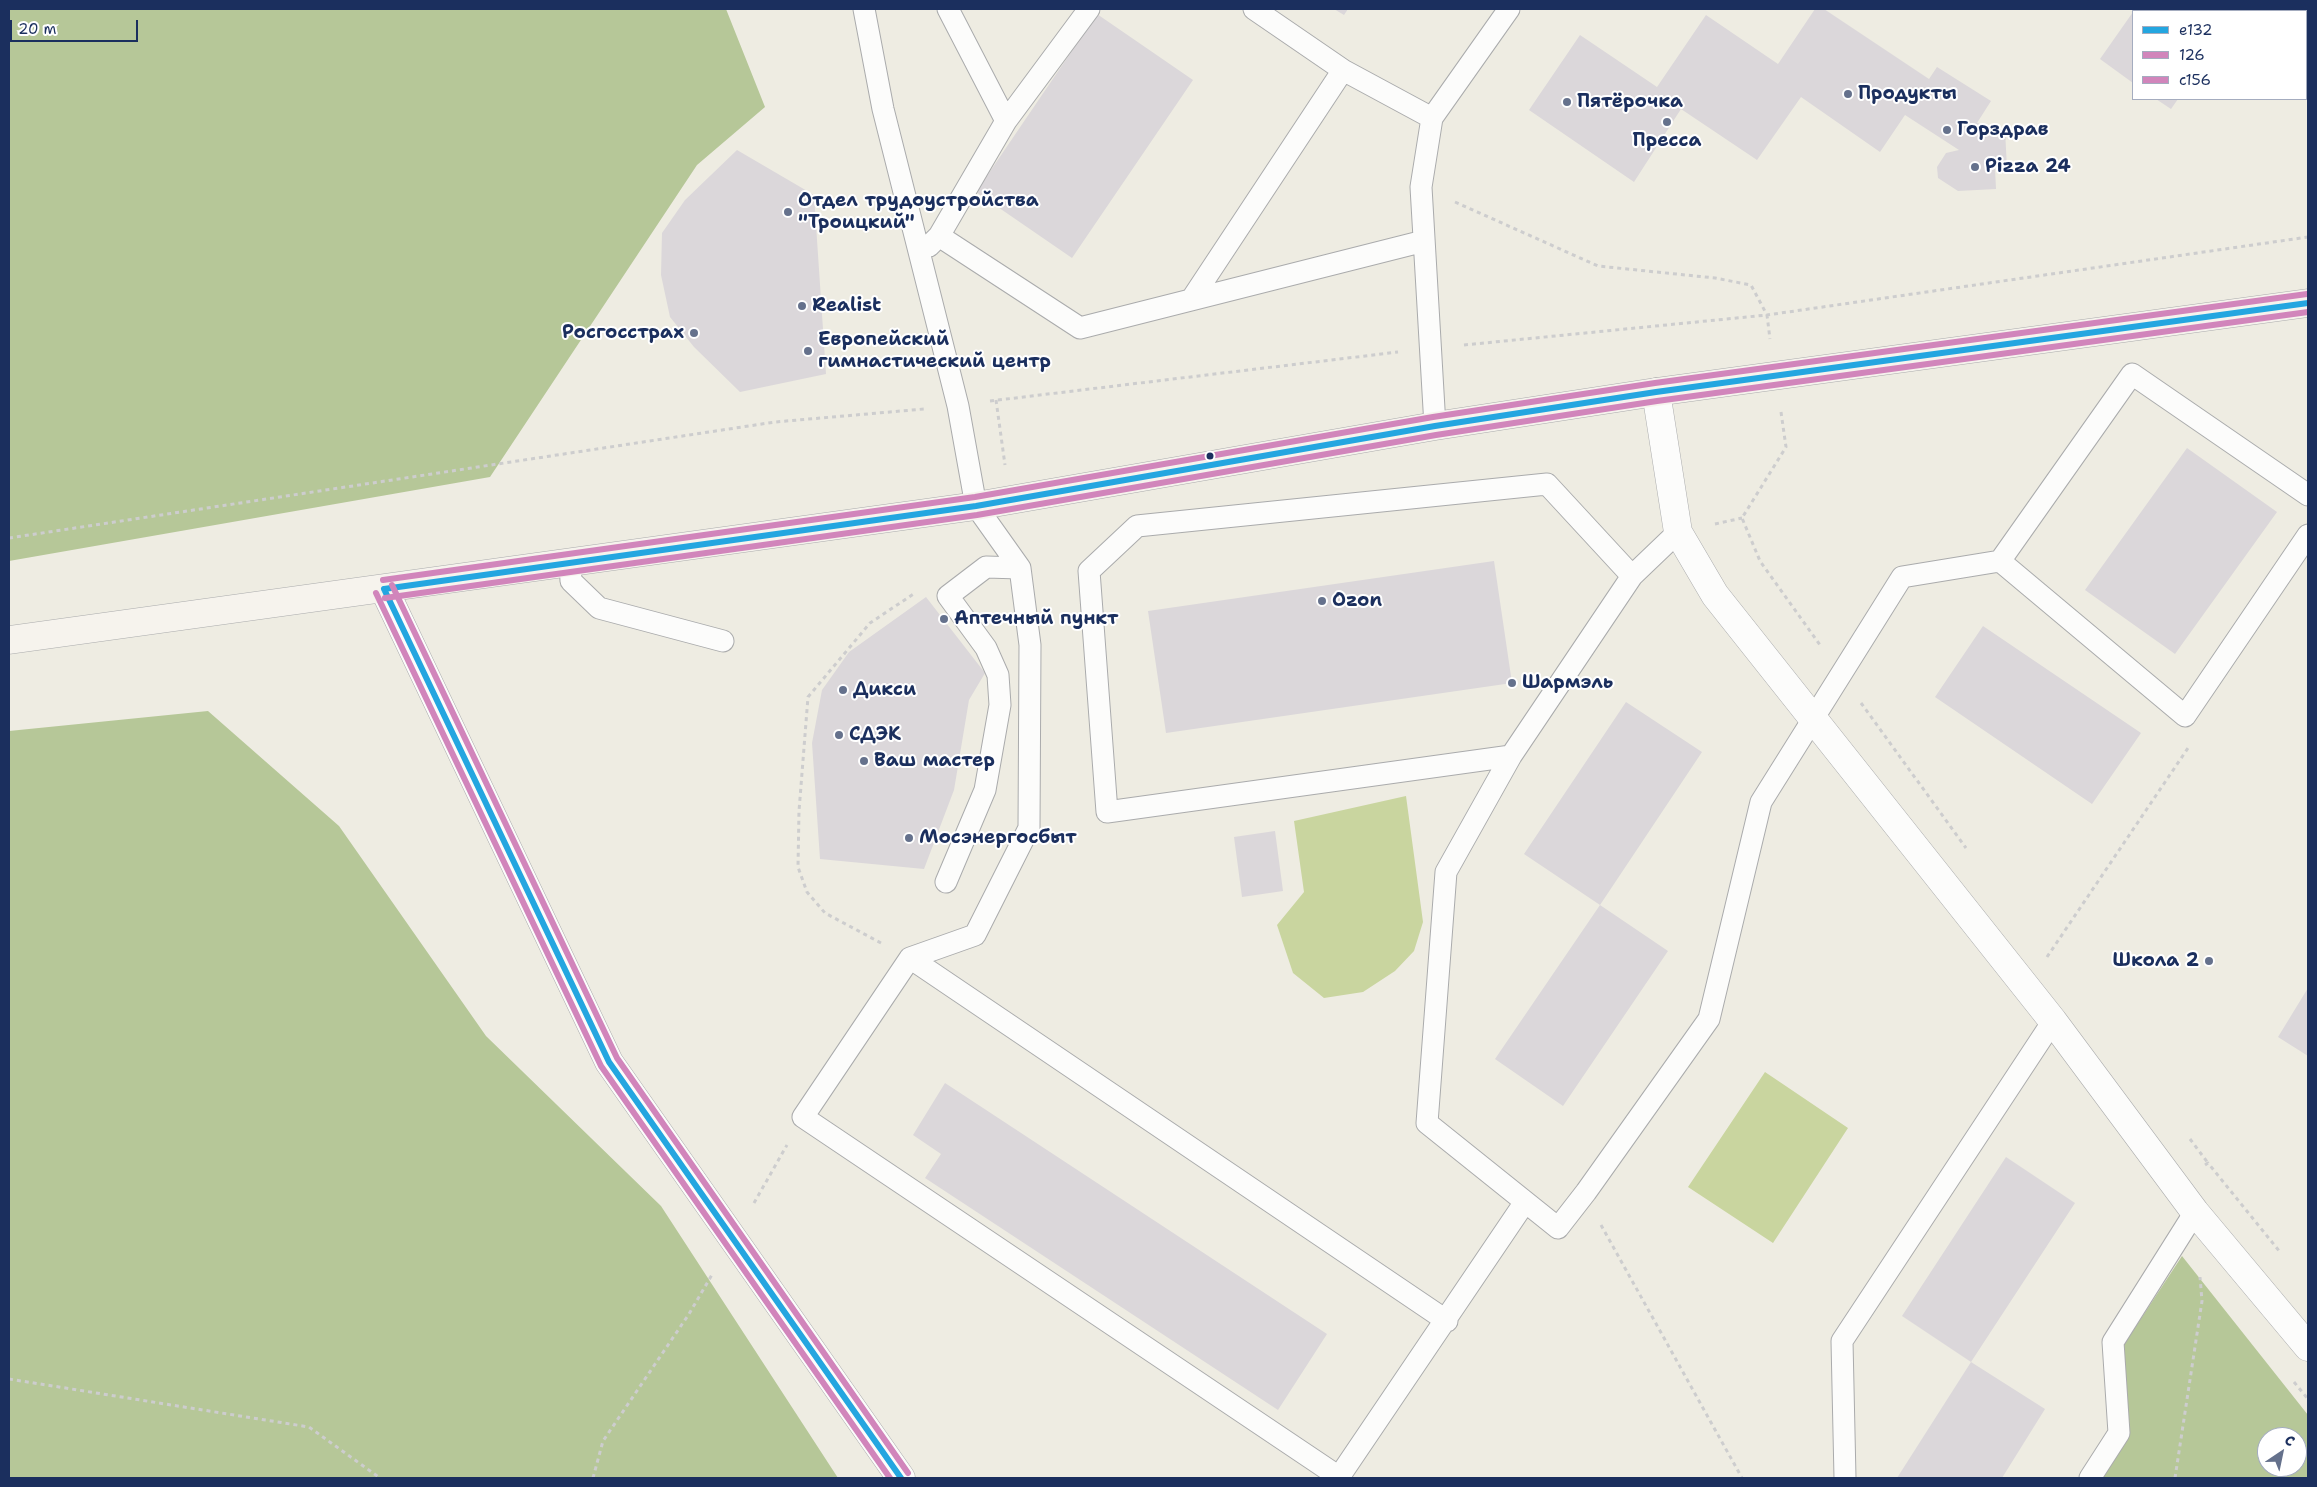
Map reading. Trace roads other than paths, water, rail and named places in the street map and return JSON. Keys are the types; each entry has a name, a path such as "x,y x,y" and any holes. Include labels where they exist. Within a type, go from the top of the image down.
{"street":[{"path":"9,640 976,506 1010,498 1435,426 1656,392 2308,303"},
{"path":"1656,392 1678,532 1715,595 2053,1021 2195,1212 2308,1348"},
{"path":"384,588 609,1062 901,1478"}],"lane":[{"path":"864,9 883,109 958,406 976,506 1020,568 1030,645 1029,828 975,935 910,958 803,1117 1339,1477 1447,1320 1525,1202"},
{"path":"948,9 1006,122"},
{"path":"921,255 938,236 1006,122 1089,9"},
{"path":"1254,9 1343,70 1432,118"},
{"path":"1435,426 1421,188 1432,118 1509,9"},
{"path":"1191,300 1343,70"},
{"path":"938,236 1080,328 1424,241"},
{"path":"1678,532 1632,576 1511,756 1446,872 1427,1123 1558,1228 1586,1192 1709,1019 1761,802 1902,577 2000,561 2132,374 2308,495"},
{"path":"1511,756 1107,812 1089,571 1137,526 1547,484 1632,576"},
{"path":"2000,561 2185,716 2308,535"},
{"path":"570,563 571,581 599,608 723,641"},
{"path":"946,882 985,790 1000,706 998,675 986,648 948,596 986,567 1020,568"},
{"path":"910,958 1447,1320"},
{"path":"1845,1478 1842,1341 2053,1021"},
{"path":"2090,1478 2119,1433 2113,1342 2195,1212"}],"place":[{"name":"Продукты","path":"1848,94"},
{"name":"Пятёрочка","path":"1567,102"},
{"name":"Пресса","path":"1667,122"},
{"name":"Горздрав","path":"1947,130"},
{"name":"Pizza 24","path":"1975,167"},
{"name":"Отдел трудоустройства \"Троицкий\"","path":"788,212"},
{"name":"Realist","path":"802,306"},
{"name":"Росгосстрах","path":"694,333"},
{"name":"Европейский гимнастический центр","path":"808,351"},
{"name":"Ozon","path":"1322,601"},
{"name":"Аптечный пункт","path":"944,619"},
{"name":"Шармэль","path":"1512,683"},
{"name":"Дикси","path":"843,690"},
{"name":"СДЭК","path":"839,735"},
{"name":"Ваш мастер","path":"864,761"},
{"name":"Мосэнергосбыт","path":"909,838"},
{"name":"Школа 2","path":"2209,961"}]}
